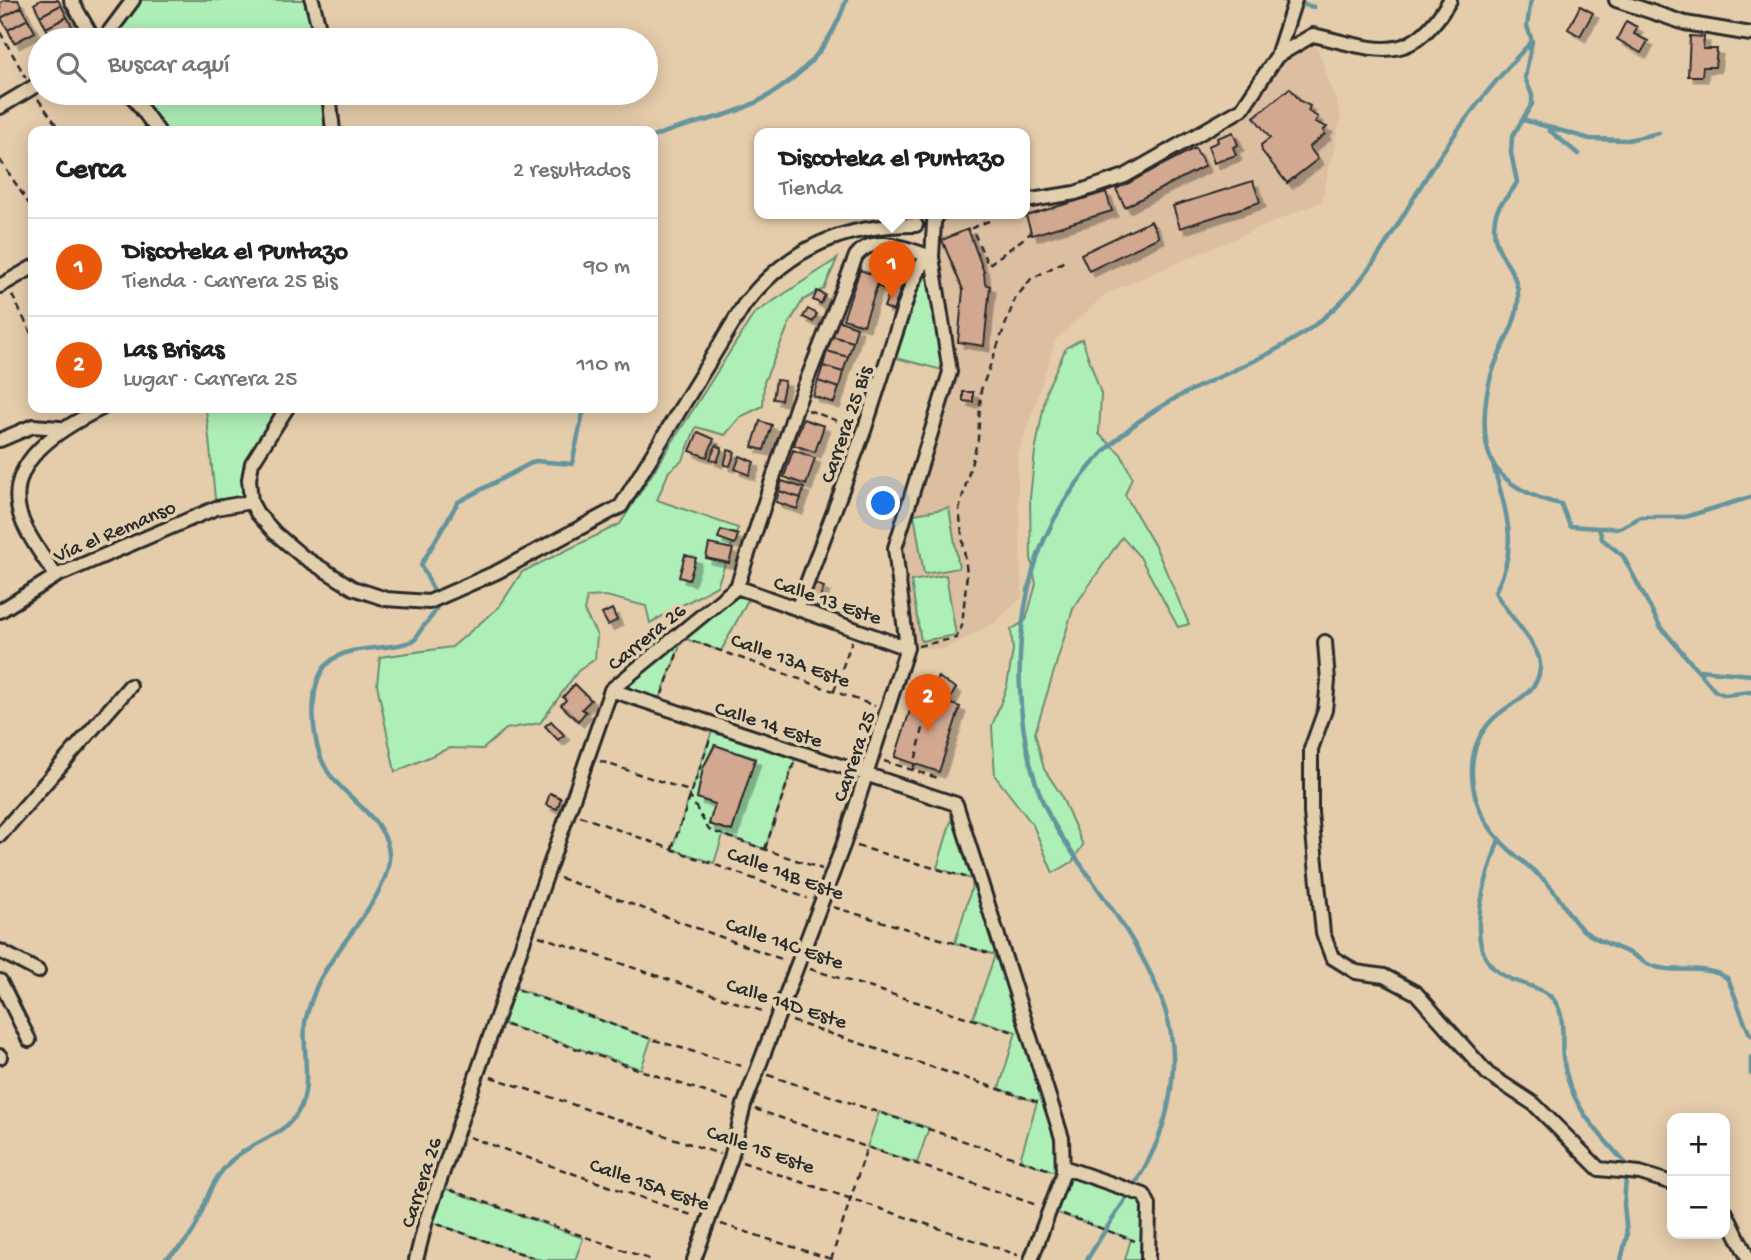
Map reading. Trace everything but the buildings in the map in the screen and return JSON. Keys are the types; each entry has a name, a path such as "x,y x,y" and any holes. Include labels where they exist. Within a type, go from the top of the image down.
{"street":[{"path":"71,0 87,28"},
{"path":"112,28 133,0"},
{"path":"312,0 319,28"},
{"path":"1030,200 1076,193 1125,176 1242,109 1277,56 1295,0"},
{"path":"1277,56 1313,35 1373,48 1407,48 1431,29 1450,0"},
{"path":"1616,0 1685,23 1751,34"},
{"path":"0,107 28,90"},
{"path":"140,105 154,126"},
{"path":"330,105 332,126"},
{"path":"874,225 882,219"},
{"name":"Carrera 25","path":"694,1260 731,1158 744,1105 844,843 907,648 895,548 950,372 933,254 937,219"},
{"path":"284,413 252,463 249,479 251,502 275,533 302,556 353,588 386,599 429,602 498,572 621,506 737,316 760,284 780,266 832,237 874,225 915,221"},
{"name":"Carrera 25","path":"915,221 933,254"},
{"path":"737,587 797,405 856,256 863,247 881,244 933,254"},
{"name":"Carrera 25 Bis","path":"798,607 864,431 911,289 922,264 933,254"},
{"path":"3,284 28,270"},
{"path":"56,576 26,527 18,498 21,477 33,455 60,428 92,413"},
{"path":"0,440 33,426 60,428"},
{"name":"Vía el Remanso","path":"0,611 56,576 216,508 251,502"},
{"name":"Calle 13 Este","path":"737,587 907,648"},
{"name":"Carrera 26","path":"416,1260 426,1220 456,1132 611,690 737,587"},
{"path":"1325,642 1328,681 1325,710 1311,749 1311,813 1323,933 1332,957 1356,972 1384,975 1416,993 1488,1074 1534,1104 1599,1169 1640,1173 1667,1181"},
{"path":"0,835 130,686"},
{"name":"Calle 14 Este","path":"611,690 956,804 1062,1138 1063,1171"},
{"path":"0,951 38,971"},
{"path":"0,981 29,1040"},
{"path":"1031,1260 1063,1171 1144,1195 1148,1260"},
{"path":"1730,1221 1749,1260"}],"path":[{"path":"0,160 28,202"},
{"path":"989,221 972,228 988,265 1031,233"},
{"path":"907,648 956,638 962,626 967,573 959,510 978,439 981,390 1015,299 1031,279 1065,261"},
{"path":"3,284 28,328"},
{"path":"797,405 864,431"},
{"path":"834,691 857,628"},
{"name":"Calle 13A Este","path":"683,638 888,711"},
{"path":"657,706 678,649"},
{"path":"913,770 925,720"},
{"path":"672,849 714,725"},
{"path":"765,849 797,753"},
{"path":"587,757 686,790 709,830 832,872"},
{"path":"881,760 941,779"},
{"name":"Calle 14B Este","path":"568,812 820,903 995,955"},
{"path":"844,843 974,880"},
{"name":"Calle 14C Este","path":"547,873 796,965 1016,1032"},
{"name":"Calle 14D Este","path":"526,932 1038,1102"},
{"path":"508,985 651,1039"},
{"path":"495,1021 641,1069"},
{"name":"Calle 15 Este","path":"477,1072 1031,1260"},
{"path":"879,1112 1063,1171"},
{"name":"Calle 15A Este","path":"456,1132 832,1260"},
{"path":"832,1260 867,1147 1131,1239"},
{"path":"438,1186 652,1260"},
{"path":"426,1220 540,1260"}],"shaded area":[{"path":"1313,35 1341,116 1322,201 1107,293 1056,339 1017,459 1022,597 995,623 945,649 907,648 895,548 950,372 932,257 937,219 1030,219 1030,200 1125,176 1242,109 1277,56"}],"green space":[{"path":"133,0 312,0 319,28 112,28"},
{"path":"139,105 330,105 332,126 154,126"},
{"path":"932,257 950,372 889,356 910,289"},
{"path":"837,259 824,289 803,300 790,322 764,382 763,406 740,417 725,435 696,427 683,460 669,471 657,500 738,528 717,586 650,623 646,606 606,596 587,597 584,611 597,635 595,659 578,671 540,723 506,729 483,749 449,748 395,772 377,684 380,657 452,647 499,607 522,572 620,524 754,314"},
{"path":"1082,339 1101,394 1099,434 1121,454 1132,477 1125,495 1156,548 1189,624 1178,627 1140,557 1122,537 1073,609 1035,733 1044,769 1060,793 1083,845 1072,862 1053,873 1033,825 995,776 992,726 1007,686 1013,650 1011,630 1026,620 1036,584 1031,558 1030,498 1035,452 1047,389 1066,348"},
{"path":"206,413 284,413 252,463 251,502 216,508"},
{"path":"949,508 959,568 924,574 914,514"},
{"path":"946,575 956,635 921,641 911,581"},
{"path":"729,592 751,594 721,651 683,638 657,706 611,690"},
{"path":"714,725 797,753 765,849 723,835 714,863 672,849","holes":["714,745 755,758 732,831 709,824 715,804 697,798 703,768"]},
{"path":"956,804 1049,1105 1063,1167 1144,1195 1148,1260 1125,1260 1131,1239 1049,1210 1063,1174 1020,1160 1037,1102 999,1089 1016,1032 973,1018 995,955 955,943 974,880 937,868"},
{"path":"508,985 651,1039 641,1069 495,1021"},
{"path":"879,1112 929,1128 917,1163 867,1147"},
{"path":"438,1186 583,1238 575,1260 540,1260 426,1220"}],"waterway":[{"path":"658,135 751,105 787,83 816,55 838,20 846,0"},
{"path":"1283,0 1314,7"},
{"path":"1531,0 1527,26 1532,41 1525,78 1532,95 1532,104 1512,137 1511,153 1517,182 1498,208 1495,218 1496,242 1515,279 1518,303 1514,322 1492,373 1487,394 1485,431 1489,454 1498,471 1514,485 1533,495 1561,504 1570,526 1599,528 1602,539 1623,556 1660,626 1715,691 1725,695 1751,692"},
{"path":"1087,1260 1131,1190 1155,1145 1170,1094 1173,1063 1171,1032 1149,971 1114,912 1058,831 1042,800 1031,765 1023,727 1020,648 1025,609 1044,540 1068,496 1097,458 1114,441 1174,399 1286,344 1338,305 1368,270 1465,120 1532,41"},
{"path":"1524,120 1590,139 1628,140 1659,133"},
{"path":"1549,130 1578,154"},
{"path":"164,1260 191,1235 211,1189 227,1165 244,1151 284,1128 298,1112 306,1080 305,1023 313,996 324,973 369,907 386,875 388,846 383,834 367,812 336,782 320,756 315,737 313,709 319,677 328,663 343,654 415,640 439,601 421,565 458,502 535,461 572,464 583,413"},
{"path":"1493,464 1506,514 1509,544 1503,576 1495,592 1536,650 1540,668 1534,686 1491,721 1481,734 1472,765 1475,796 1481,811 1498,838 1549,885 1584,931 1659,968 1709,971 1727,978 1751,1035"},
{"path":"1599,528 1620,528 1641,517 1685,517 1751,497"},
{"path":"1700,670 1751,675"},
{"path":"1499,839 1488,873 1480,913 1479,933 1483,951 1491,966 1506,977 1543,991 1555,1001 1559,1009 1563,1057 1571,1089 1586,1116 1627,1165 1624,1205 1627,1235 1621,1260"},
{"path":"1751,1057 1751,1074"}],"place":[{"name":"Discoteka el Puntazo","path":"892,299"},
{"name":"Las Brisas","path":"928,732"}]}
